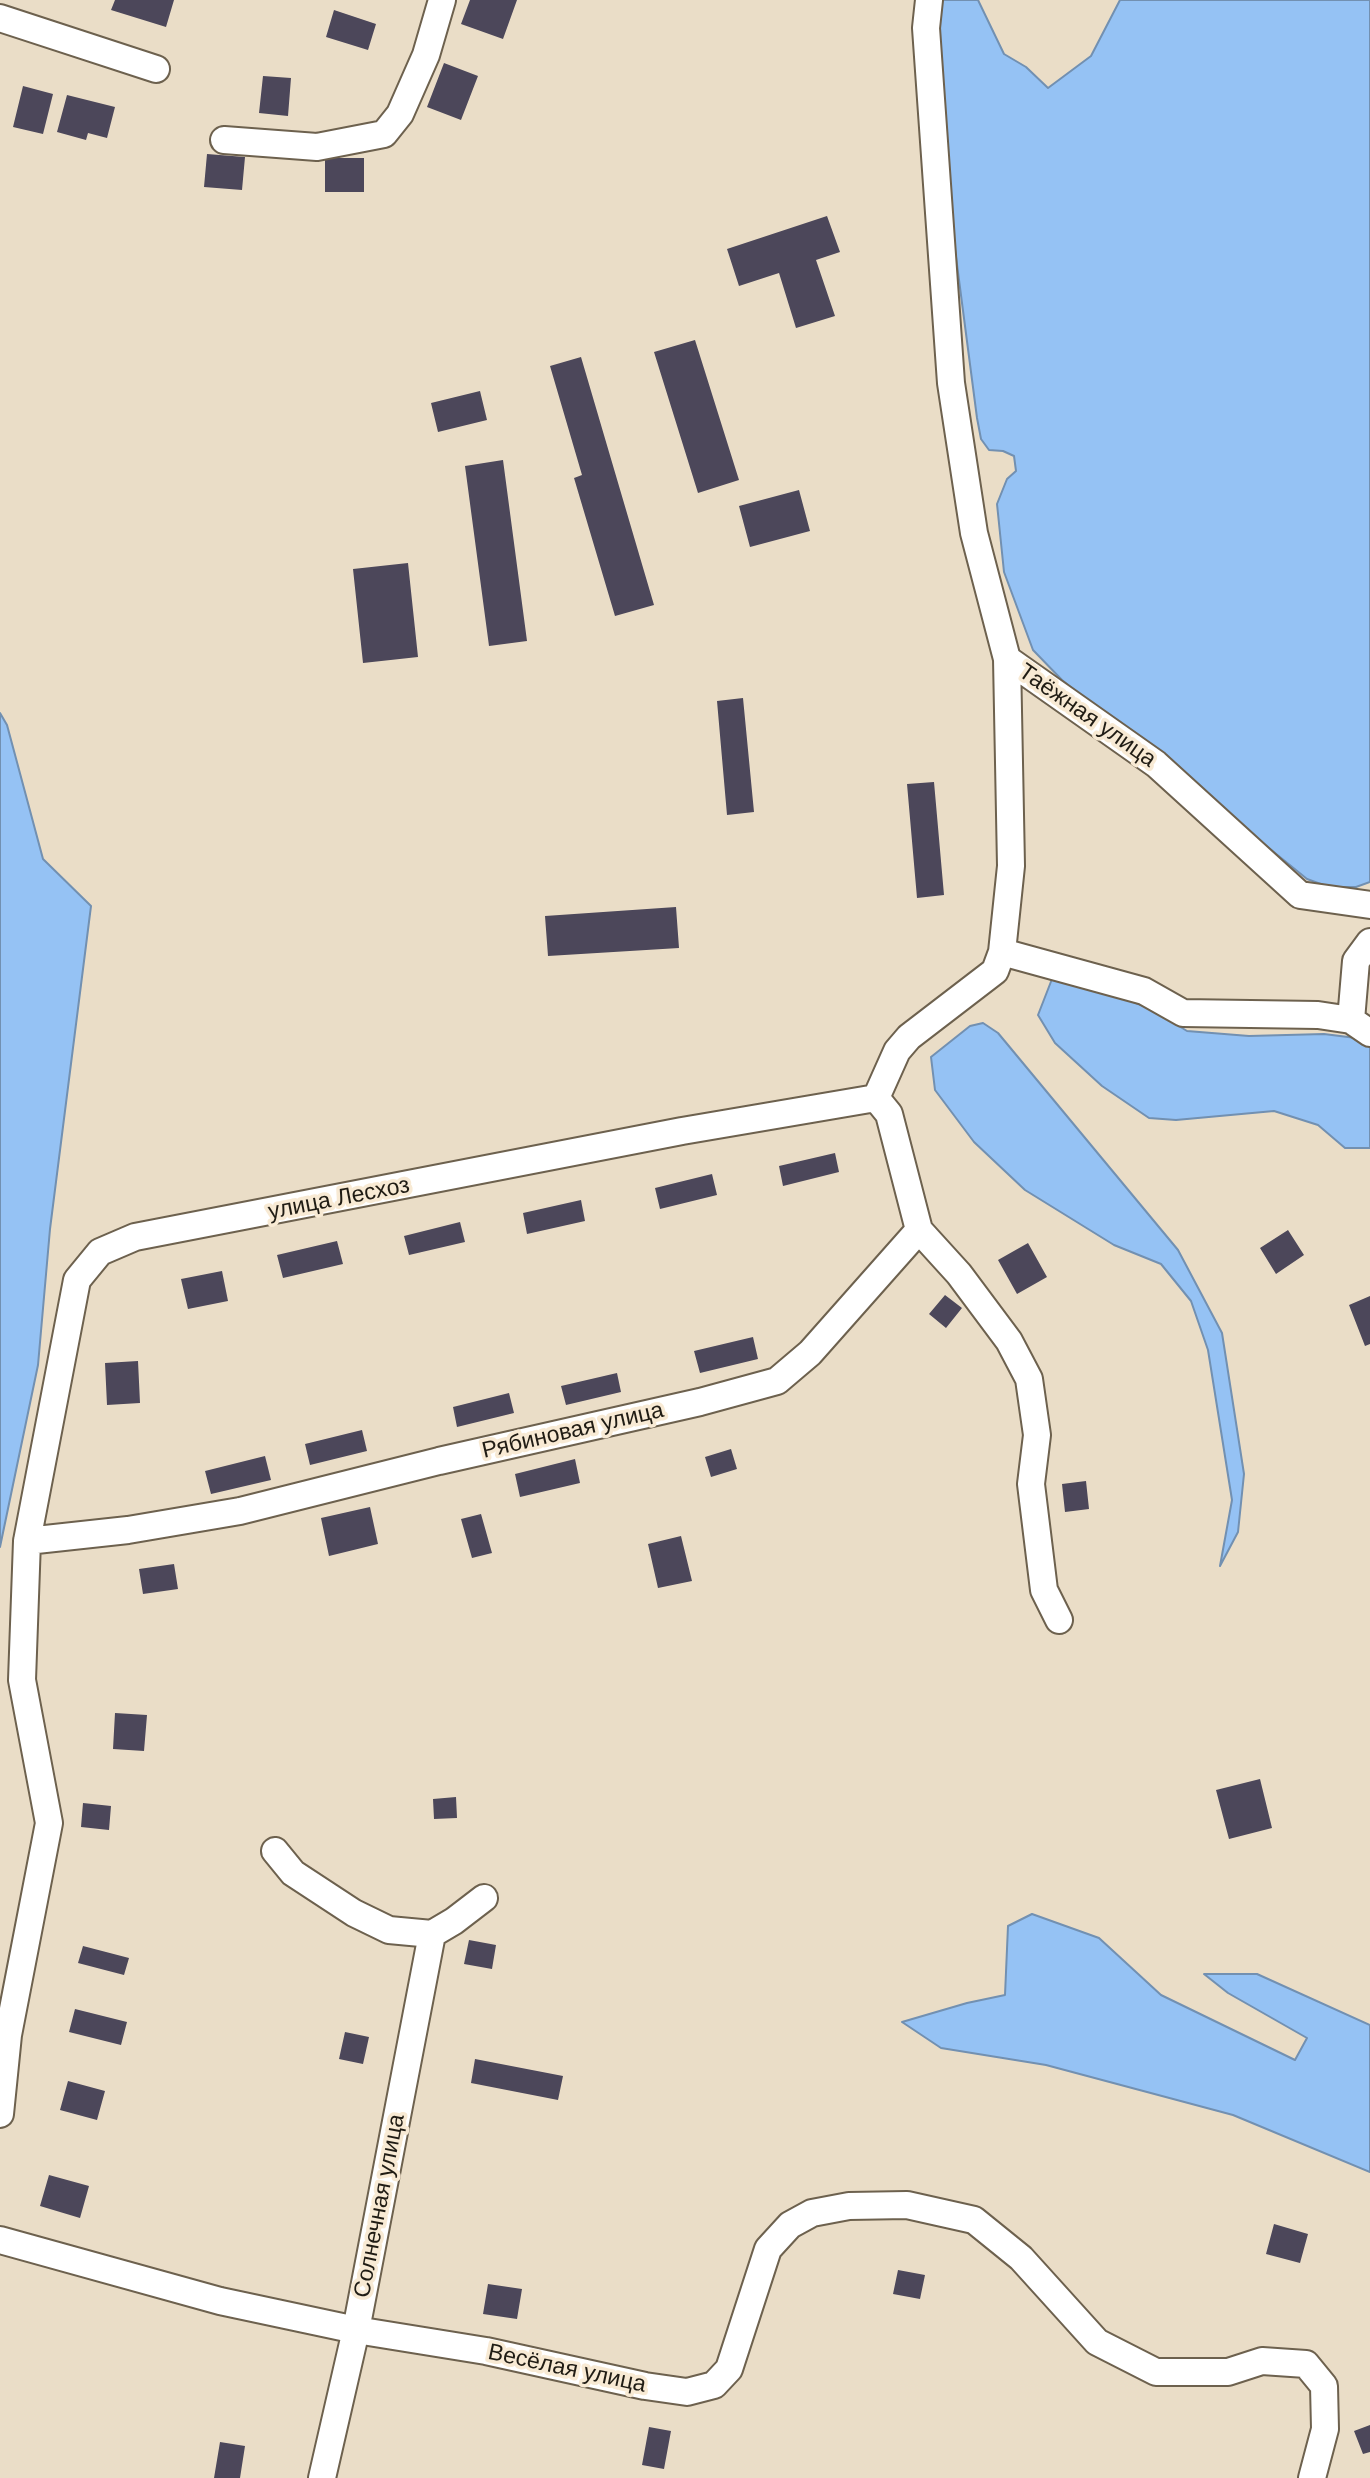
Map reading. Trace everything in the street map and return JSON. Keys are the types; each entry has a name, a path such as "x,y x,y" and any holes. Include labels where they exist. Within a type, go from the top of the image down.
{"street":[{"path":"224,140 317,147 384,134 400,114 426,55 442,0"},
{"path":"929,0 926,28 951,383 974,533 1007,659"},
{"path":"0,18 156,69"},
{"name":"Таёжная улица","path":"1007,659 1156,764 1300,895 1370,905"},
{"name":"Таёжная улица","path":"1002,952 1011,866 1007,659"},
{"path":"1059,1620 1044,1590 1031,1484 1037,1435 1029,1379 1009,1341 959,1274 919,1230 889,1114 876,1098 897,1051 909,1037 995,971 1002,952 1144,992 1183,1013 1318,1016 1361,1027 1356,961 1370,942"},
{"name":"улица Лесхоз","path":"0,2114 8,2035 49,1823 23,1680 27,1541 77,1280 100,1252 135,1237 682,1131 876,1098"},
{"name":"Рябиновая улица","path":"27,1541 128,1530 240,1511 439,1461 700,1402 777,1381 810,1353 919,1230"},
{"path":"275,1851 293,1873 354,1913 389,1930 432,1934 484,1898"},
{"name":"Солнечная улица","path":"322,2478 356,2330 432,1934"},
{"name":"Весёлая улица","path":"0,2240 220,2301 356,2330 486,2351 687,2392 715,2385 729,2369 768,2249 790,2225 811,2213 849,2206 907,2205 974,2220 1021,2258 1097,2342 1156,2372 1228,2372 1262,2361 1306,2364 1324,2386 1325,2429 1312,2478"}],"water":[{"path":"939,0 978,0 1004,54 1026,67 1048,88 1091,56 1120,0 1370,0 1370,882 1356,887 1329,887 1307,879 1062,680 1033,650 1004,572 997,504 1007,479 1016,471 1014,456 1003,451 989,450 981,439 977,418 941,142"},
{"path":"0,713 7,725 43,859 91,906 50,1229 38,1365 0,1547"},
{"path":"1052,979 1092,985 1153,1010 1187,1031 1249,1036 1324,1034 1364,1039 1370,1048 1370,1148 1345,1148 1318,1125 1274,1111 1176,1120 1149,1118 1102,1086 1055,1043 1038,1015"},
{"path":"983,1023 998,1033 1178,1250 1222,1333 1244,1474 1238,1532 1220,1566 1232,1500 1208,1350 1191,1301 1161,1264 1114,1245 1025,1190 974,1142 935,1090 931,1057 970,1026"},
{"path":"1032,1914 1099,1938 1161,1995 1295,2060 1307,2038 1228,1993 1204,1974 1257,1974 1370,2025 1370,2172 1233,2115 1046,2065 941,2048 902,2022 1005,1995 1008,1926"}],"building":[{"path":"115,0 174,0 166,27 111,10"},
{"path":"470,0 517,0 503,39 461,24"},
{"path":"334,10 376,24 368,50 326,37"},
{"path":"444,63 478,76 461,120 427,107"},
{"path":"263,76 291,78 288,116 259,113"},
{"path":"23,86 53,94 43,134 13,127"},
{"path":"67,95 115,107 107,138 88,133 86,140 57,132"},
{"path":"207,154 245,157 242,190 204,187"},
{"path":"325,158 364,158 364,192 325,192"},
{"path":"827,216 840,252 816,260 835,316 796,328 779,273 739,286 727,249"},
{"path":"695,340 739,480 698,493 654,352"},
{"path":"581,357 654,605 615,616 574,478 582,475 550,366"},
{"path":"480,391 487,420 438,432 431,403"},
{"path":"503,460 527,641 489,646 465,466"},
{"path":"799,490 810,531 750,547 739,506"},
{"path":"408,563 418,657 363,663 353,569"},
{"path":"743,698 754,812 727,815 717,701"},
{"path":"934,782 944,895 917,898 907,784"},
{"path":"676,907 679,948 548,956 545,916"},
{"path":"835,1153 839,1172 783,1186 779,1166"},
{"path":"712,1174 717,1195 660,1209 655,1188"},
{"path":"581,1200 585,1221 527,1234 523,1213"},
{"path":"460,1222 465,1242 409,1255 404,1236"},
{"path":"1288,1230 1304,1255 1276,1274 1260,1248"},
{"path":"337,1241 343,1264 283,1278 277,1255"},
{"path":"1028,1243 1047,1277 1017,1294 998,1260"},
{"path":"222,1271 228,1301 188,1309 181,1279"},
{"path":"945,1295 962,1308 946,1328 929,1314"},
{"path":"1370,1296 1370,1344 1365,1346 1349,1305"},
{"path":"753,1337 758,1359 700,1373 694,1351"},
{"path":"138,1361 140,1403 107,1405 105,1363"},
{"path":"617,1373 621,1392 566,1405 561,1386"},
{"path":"509,1393 514,1413 457,1427 453,1407"},
{"path":"362,1430 367,1451 310,1465 305,1444"},
{"path":"731,1449 737,1469 711,1477 705,1457"},
{"path":"265,1456 271,1480 211,1494 205,1471"},
{"path":"575,1459 580,1483 520,1497 515,1474"},
{"path":"1086,1481 1089,1509 1065,1512 1062,1484"},
{"path":"370,1507 378,1544 329,1556 321,1518"},
{"path":"481,1514 492,1553 472,1558 461,1519"},
{"path":"681,1536 692,1581 658,1588 648,1544"},
{"path":"174,1564 178,1589 143,1594 139,1569"},
{"path":"115,1713 147,1715 144,1751 113,1749"},
{"path":"1260,1779 1272,1828 1229,1839 1216,1790"},
{"path":"456,1797 457,1818 434,1819 433,1799"},
{"path":"83,1803 111,1806 109,1830 81,1827"},
{"path":"469,1940 496,1945 492,1969 464,1964"},
{"path":"83,1946 129,1958 124,1975 78,1963"},
{"path":"75,2009 127,2022 121,2045 69,2032"},
{"path":"345,2032 369,2037 363,2064 339,2059"},
{"path":"475,2059 563,2076 558,2100 471,2083"},
{"path":"68,2081 105,2091 97,2120 60,2110"},
{"path":"49,2175 89,2186 80,2218 40,2206"},
{"path":"1274,2224 1308,2234 1300,2263 1266,2254"},
{"path":"898,2270 925,2275 920,2299 893,2294"},
{"path":"488,2284 522,2289 517,2319 483,2314"},
{"path":"1370,2425 1370,2452 1363,2454 1354,2431"},
{"path":"649,2427 671,2431 664,2469 642,2465"},
{"path":"220,2442 245,2446 240,2478 214,2478"}]}
